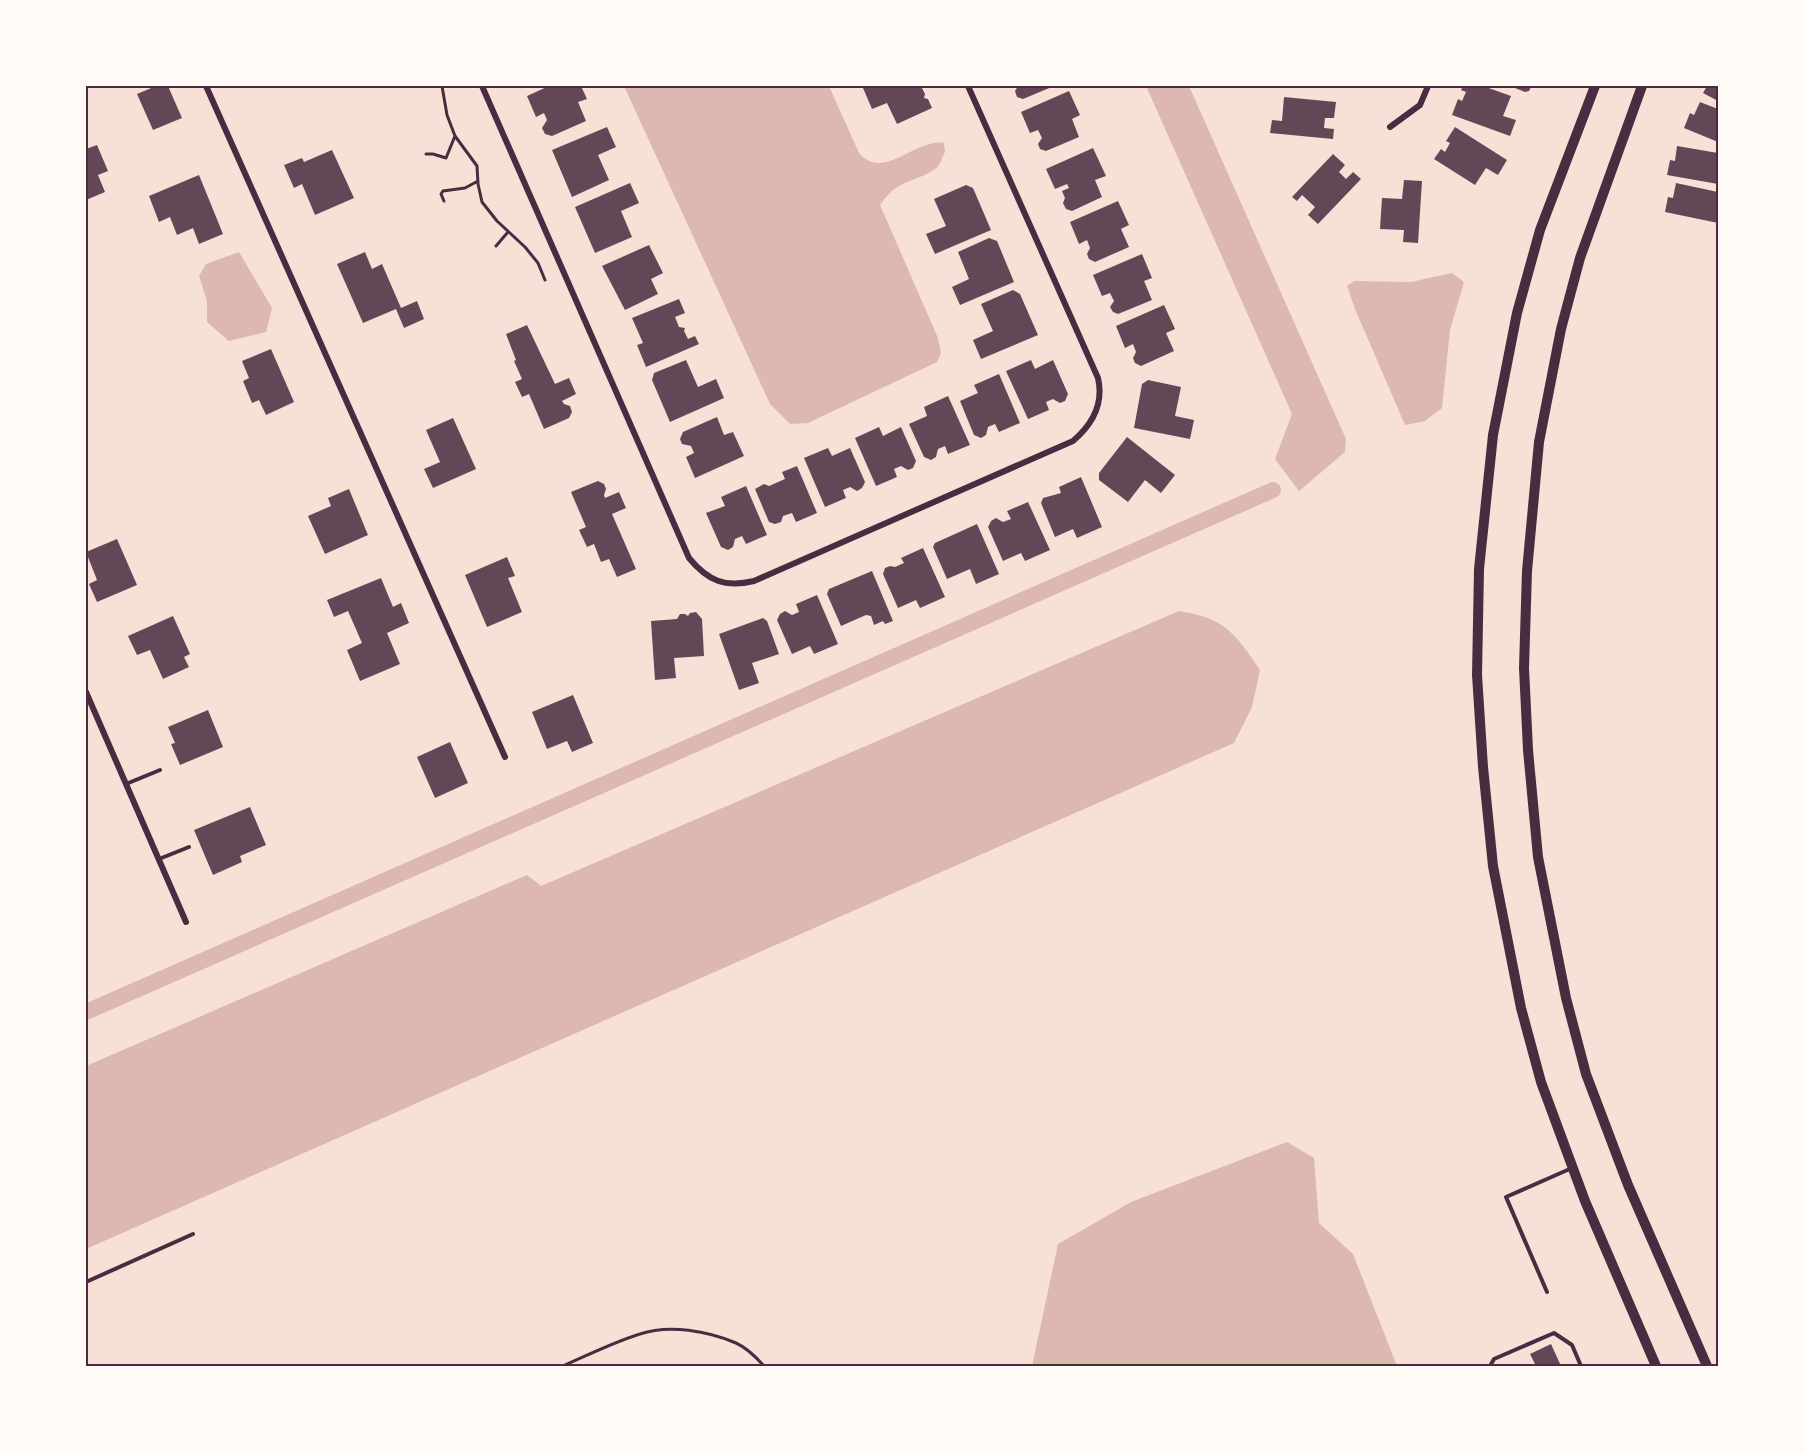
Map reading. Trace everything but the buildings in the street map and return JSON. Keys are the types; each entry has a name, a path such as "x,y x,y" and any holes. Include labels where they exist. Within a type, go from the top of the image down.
{"main road":[{"path":"1595,86 1540,230 1517,314 1493,435 1479,581 1477,675 1492,866 1521,1008 1541,1082 1573,1168 1656,1366"},
{"path":"1642,86 1580,258 1561,329 1539,442 1527,571 1524,668 1538,857 1566,998 1586,1074 1628,1185 1707,1366"}],"street":[{"path":"206,86 505,757"},
{"path":"482,86 689,558 705,574 718,582 740,584 754,581 1073,441 1090,424 1096,413 1099,403 1098,378 968,86"},
{"path":"1390,127 1420,105 1428,86"},
{"path":"86,692 186,922"}],"lane":[{"path":"126,784 160,770"},
{"path":"159,859 189,847"},
{"path":"1547,1292 1506,1197 1573,1168"},
{"path":"86,1282 193,1234"},
{"path":"1490,1366 1494,1359 1554,1333 1572,1345 1581,1366"}],"path":[{"path":"442,86 447,115 455,136 477,166 482,202 538,262 545,280"},
{"path":"426,154 446,158 455,136"},
{"path":"444,201 441,195 443,191 465,188 478,181"},
{"path":"496,246 508,232"},
{"path":"563,1366 641,1333 686,1330 737,1343 754,1354 764,1366"}],"shaded area":[{"path":"624,86 829,86 859,153 869,161 879,163 889,161 933,143 944,143 945,152 936,168 898,187 880,205 938,338 941,353 937,362 808,423 790,424 770,404"},
{"path":"1146,86 1189,86 1346,439 1345,452 1299,491 1275,459 1292,414"},
{"path":"239,252 272,308 266,332 229,341 207,322 207,301 199,276 206,264"},
{"path":"1452,273 1464,282 1450,330 1442,408 1425,421 1405,425 1347,286 1354,281 1411,282"},
{"path":"1179,611 1208,618 1227,629 1236,637 1260,670 1252,707 1234,743 86,1249 86,1066 527,875 541,886"},
{"path":"1287,1142 1314,1158 1319,1223 1353,1254 1397,1366 1032,1366 1058,1244 1131,1202"}],"waterway":[{"path":"86,1012 1273,490"}]}
